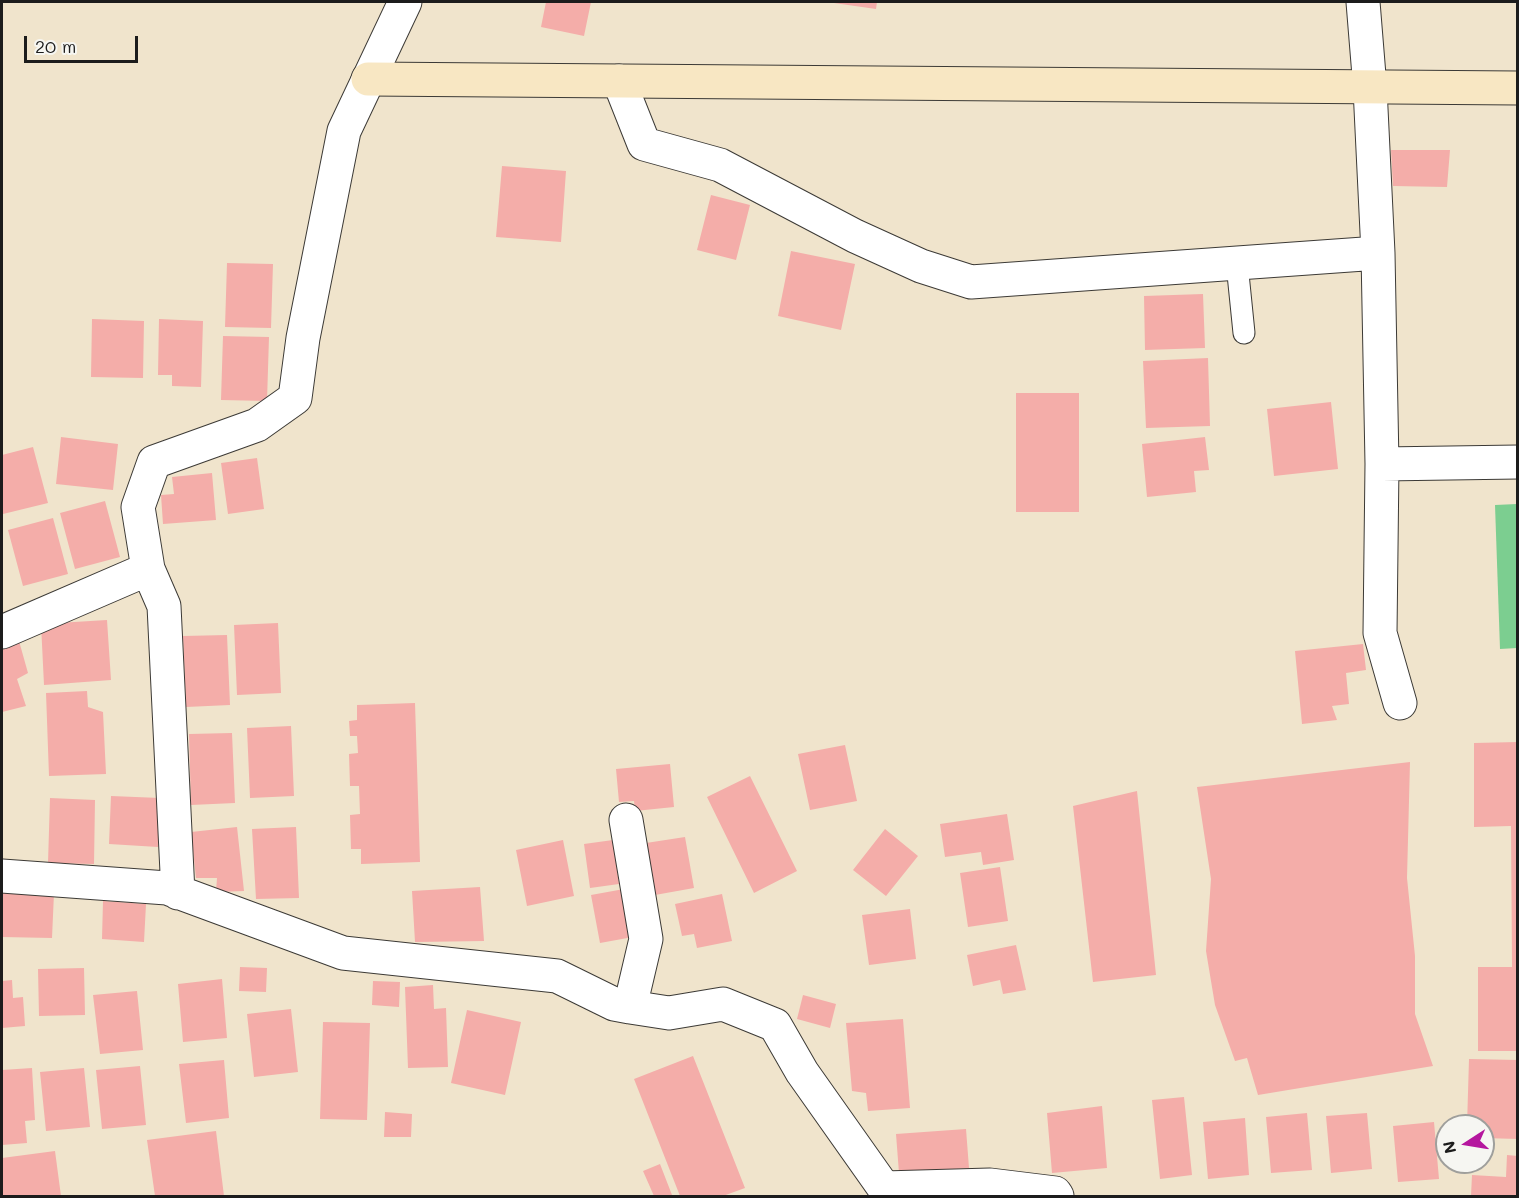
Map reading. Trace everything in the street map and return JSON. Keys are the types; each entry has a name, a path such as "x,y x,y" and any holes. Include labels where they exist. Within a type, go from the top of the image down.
{"street":[{"path":"178,893 164,606 148,569 138,507 154,462 257,425 295,398 303,338 344,131 405,2"},
{"path":"1363,2 1370,88 1378,253 1382,464 1380,633 1400,703"},
{"path":"368,79 1518,88"},
{"path":"619,81 644,144 720,165 855,236 921,266 971,282 1378,253"},
{"path":"1382,464 1518,462"},
{"path":"2,632 148,569"},
{"path":"626,820 646,939 630,1007"},
{"path":"2,876 167,888 343,953 557,976 614,1004 630,1007 669,1013 723,1004 775,1025 802,1072 884,1188 990,1185 1055,1193 1057,1197"}],"lane":[{"path":"1237,264 1244,333"}],"green space":[{"path":"1517,504 1517,648 1500,649 1495,505"}],"building":[{"path":"546,2 591,2 584,36 541,27"},
{"path":"827,2 877,2 876,9"},
{"path":"1391,150 1450,150 1447,187 1393,186"},
{"path":"502,166 566,171 561,242 496,237"},
{"path":"711,195 750,205 736,260 697,250"},
{"path":"791,251 855,264 841,330 778,316"},
{"path":"227,263 273,264 271,328 225,327"},
{"path":"1203,294 1205,348 1145,350 1144,296"},
{"path":"92,319 144,321 143,378 91,377"},
{"path":"159,319 203,321 201,387 172,386 172,375 158,375"},
{"path":"223,336 269,337 267,401 221,400"},
{"path":"1208,358 1210,426 1146,428 1143,361"},
{"path":"1016,393 1079,393 1079,512 1016,512"},
{"path":"1331,402 1338,469 1274,476 1267,409"},
{"path":"61,437 118,444 113,490 56,484"},
{"path":"1205,437 1209,470 1194,471 1196,492 1147,497 1142,444"},
{"path":"33,447 48,503 3,514 2,455"},
{"path":"257,458 264,509 228,514 221,463"},
{"path":"212,473 216,520 163,524 161,495 174,494 172,477"},
{"path":"105,501 120,557 75,569 60,513"},
{"path":"53,518 68,574 23,586 8,530"},
{"path":"107,620 111,680 44,685 41,624"},
{"path":"278,623 281,693 237,695 234,625"},
{"path":"227,635 230,705 186,707 183,636"},
{"path":"19,641 28,673 17,679 26,706 2,712 2,648"},
{"path":"1363,644 1366,670 1346,673 1349,704 1332,706 1337,720 1302,724 1295,651"},
{"path":"87,691 88,707 103,712 106,774 49,776 46,693"},
{"path":"415,703 420,862 361,864 361,849 351,849 350,815 360,814 359,786 350,786 349,754 358,753 357,736 350,736 349,721 357,720 357,705"},
{"path":"291,726 294,796 250,798 247,728"},
{"path":"232,733 235,803 191,805 189,734"},
{"path":"1518,742 1518,1051 1478,1051 1478,967 1512,967 1511,826 1474,827 1474,743"},
{"path":"845,745 857,801 810,810 798,754"},
{"path":"1410,762 1407,878 1415,956 1415,1014 1433,1066 1258,1095 1247,1058 1235,1061 1215,1005 1206,951 1211,879 1197,787"},
{"path":"670,764 674,807 635,811 634,801 619,802 616,769"},
{"path":"750,776 797,871 754,893 707,797"},
{"path":"1137,791 1156,975 1093,982 1073,806"},
{"path":"111,796 160,798 158,847 109,844"},
{"path":"50,798 95,800 94,864 48,863"},
{"path":"1007,814 1014,860 983,865 981,852 945,857 940,824"},
{"path":"237,827 244,891 216,892 217,878 196,878 191,832"},
{"path":"296,827 299,898 256,899 252,829"},
{"path":"885,829 918,856 886,896 853,870"},
{"path":"685,837 694,888 655,895 646,843"},
{"path":"563,840 574,896 527,906 516,850"},
{"path":"613,840 619,884 590,888 584,844"},
{"path":"1000,867 1008,921 968,927 960,873"},
{"path":"480,887 484,941 415,942 412,891"},
{"path":"624,889 633,937 600,943 591,895"},
{"path":"2,892 54,893 52,938 2,937"},
{"path":"722,894 732,941 697,948 694,934 682,936 675,904"},
{"path":"103,901 146,904 144,942 102,939"},
{"path":"910,909 916,959 869,965 862,915"},
{"path":"1016,945 1026,990 1003,994 1000,980 973,986 967,955"},
{"path":"240,967 267,968 266,992 239,991"},
{"path":"84,968 85,1015 39,1016 38,969"},
{"path":"222,979 227,1038 183,1042 178,984"},
{"path":"12,980 13,998 23,997 25,1026 2,1028 2,981"},
{"path":"373,981 400,982 399,1007 372,1005"},
{"path":"433,985 434,1009 446,1008 448,1067 408,1068 405,987"},
{"path":"137,991 143,1050 100,1054 93,995"},
{"path":"803,995 836,1004 830,1028 797,1019"},
{"path":"291,1009 298,1072 254,1077 247,1014"},
{"path":"467,1010 521,1022 505,1095 451,1083"},
{"path":"903,1019 910,1108 868,1111 866,1093 852,1091 846,1023"},
{"path":"323,1022 370,1023 367,1120 320,1119"},
{"path":"693,1056 745,1188 723,1196 680,1196 634,1079"},
{"path":"1469,1059 1518,1060 1518,1139 1495,1138 1495,1114 1467,1114"},
{"path":"224,1060 229,1118 186,1123 179,1064"},
{"path":"140,1066 146,1125 102,1129 96,1070"},
{"path":"32,1068 35,1120 25,1121 27,1143 2,1145 2,1070"},
{"path":"84,1068 90,1127 46,1131 40,1072"},
{"path":"1184,1097 1192,1175 1160,1179 1152,1100"},
{"path":"1102,1106 1107,1168 1052,1173 1047,1113"},
{"path":"385,1112 412,1114 411,1137 384,1137"},
{"path":"1307,1113 1312,1170 1271,1173 1266,1117"},
{"path":"1367,1113 1372,1169 1331,1173 1326,1116"},
{"path":"1245,1118 1249,1175 1208,1179 1203,1122"},
{"path":"1434,1122 1435,1174 1439,1174 1439,1179 1398,1182 1393,1126"},
{"path":"966,1129 969,1168 899,1173 896,1134"},
{"path":"216,1131 224,1196 155,1196 147,1140"},
{"path":"55,1151 61,1196 2,1196 2,1158"},
{"path":"1507,1155 1518,1156 1518,1196 1471,1196 1472,1175 1506,1177"},
{"path":"660,1164 672,1195 654,1196 643,1171"}]}
